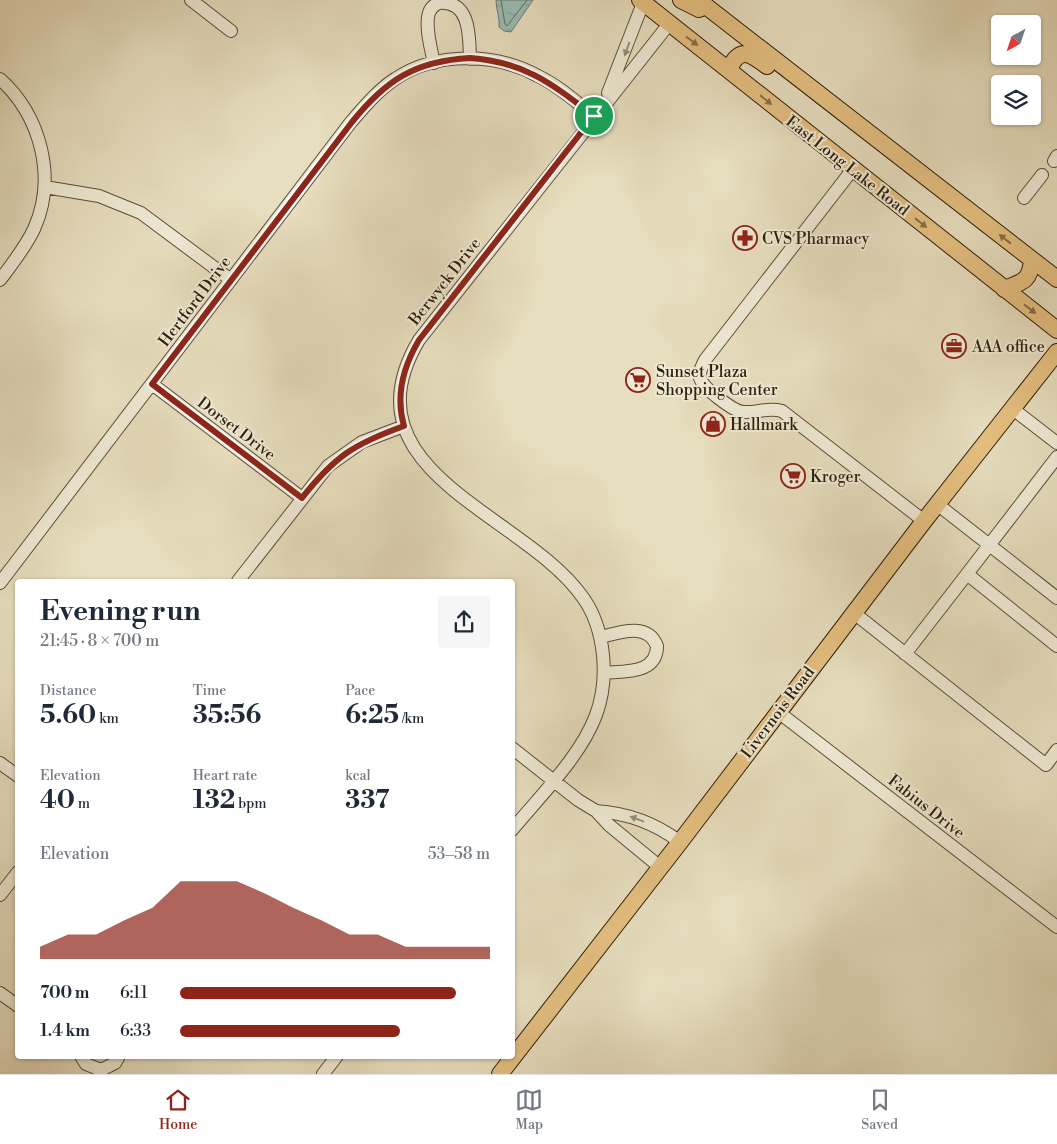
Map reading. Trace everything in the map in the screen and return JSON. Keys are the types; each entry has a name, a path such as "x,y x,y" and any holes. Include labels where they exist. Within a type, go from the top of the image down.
{"main road":[{"path":"681,0 699,9 702,3 1057,279"},
{"name":"East Long Lake Road","path":"641,1 1057,330"},
{"path":"728,69 737,56 742,53 750,54 930,192 959,203"},
{"path":"1004,289 1024,281 1030,274 1032,260"},
{"name":"Livernois Road","path":"515,1055 680,842 777,711 1057,352"},
{"name":"Livernois Road","path":"500,1074 512,1059"}],"street":[{"path":"191,0 231,31"},
{"path":"205,11 214,0"},
{"path":"434,63 428,18 432,7 444,1 456,3 466,14 470,58"},
{"name":"Berwyck Drive","path":"603,105 619,71 641,1"},
{"name":"Berwyck Drive","path":"515,826 553,781 592,726 600,703 604,672 601,637 591,612 573,585 561,572 433,472 418,455 404,426 400,408 401,386 408,361 419,340 594,116 669,24"},
{"name":"Hertford Drive","path":"0,583 366,104 396,78 409,70 434,63 470,58 496,61 527,70 557,87 594,116"},
{"path":"0,80 17,97 33,124 42,152 45,187 34,228 26,244 0,280"},
{"path":"853,169 705,360 700,368 700,378 705,386 731,407 743,412 774,409 788,415 924,521"},
{"path":"1024,198 1042,175"},
{"path":"45,187 99,196 141,213 231,280"},
{"name":"Dorset Drive","path":"152,384 302,498"},
{"path":"1013,409 1057,443"},
{"path":"240,579 328,466 369,439 404,426"},
{"path":"905,654 1056,460"},
{"path":"937,504 1057,598"},
{"path":"967,574 1057,646"},
{"path":"854,613 1046,765 1057,750"},
{"path":"601,637 638,630 650,634 657,646 655,658 646,667 604,672"},
{"name":"Fabius Drive","path":"777,711 1057,926"},
{"path":"515,750 553,781 596,810 609,825 660,867"},
{"path":"0,763 15,774"},
{"path":"596,810 617,812 641,820 661,828 680,842"},
{"path":"0,895 15,876"},
{"path":"0,993 15,1004"},
{"path":"83,1059 86,1064 101,1070 108,1068 117,1059"},
{"path":"323,1074 335,1059"}],"water":[{"path":"496,0 533,0 511,32 504,31 499,27"}],"place":[{"name":"CVS Pharmacy","path":"745,238"},
{"name":"AAA office","path":"954,346"},
{"name":"Sunset Plaza Shopping Center","path":"638,380"},
{"name":"Hallmark","path":"713,424"},
{"name":"Kroger","path":"793,476"}],"route":[{"path":"470,58 512,64 540,76 594,116 412,351 403,374 401,386 400,408 404,426 362,442 338,458 319,476 302,498 152,384 366,104 386,85 409,70 451,59 470,58"}]}
